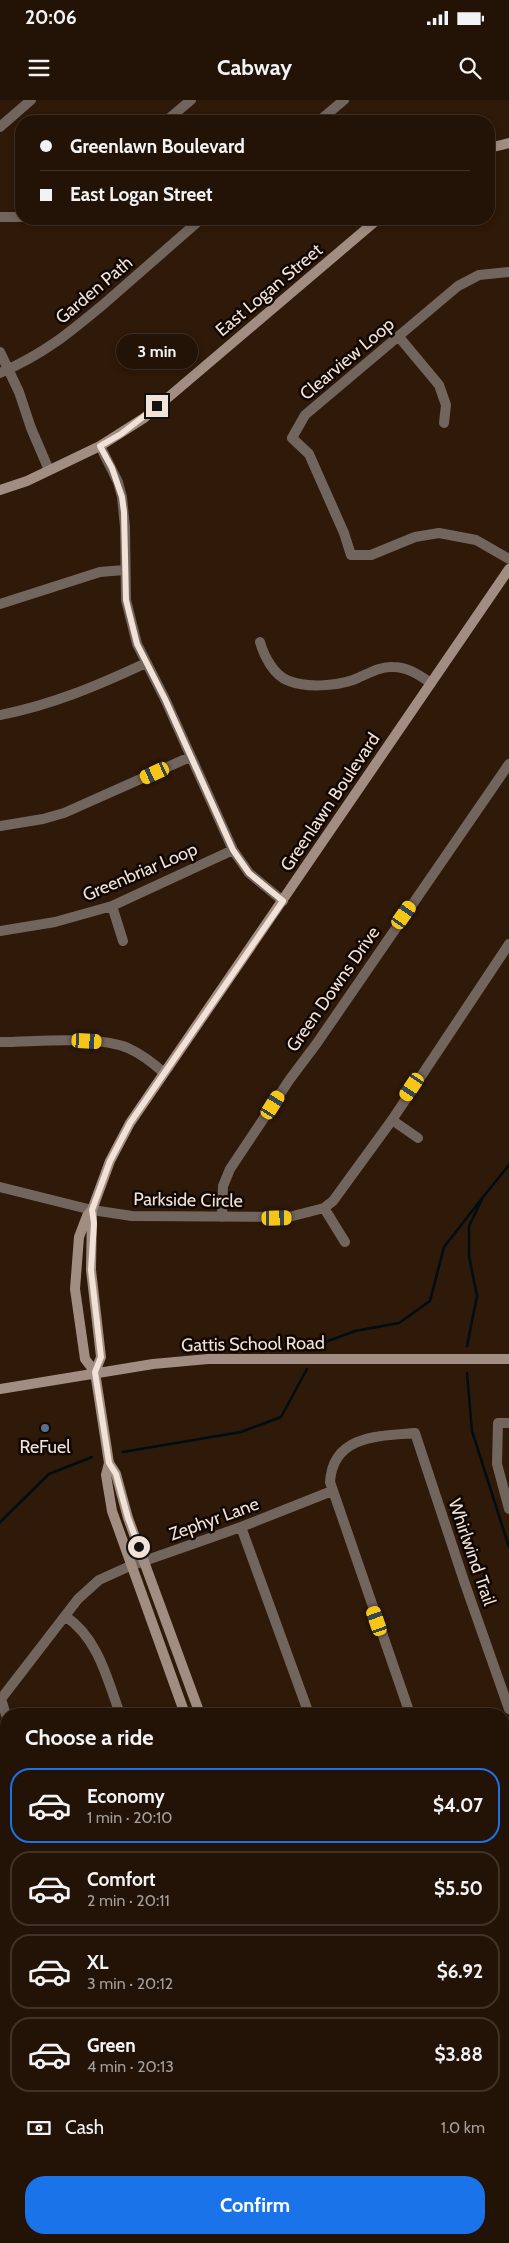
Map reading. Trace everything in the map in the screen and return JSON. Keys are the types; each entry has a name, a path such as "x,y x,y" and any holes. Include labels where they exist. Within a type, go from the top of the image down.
{"street":[{"path":"173,115 191,100"},
{"path":"325,115 344,100"},
{"path":"0,127 28,101"},
{"path":"495,146 509,143"},
{"path":"0,217 15,217"},
{"name":"Garden Path","path":"4,372 34,357 56,343 157,259 194,225"},
{"name":"East Logan Street","path":"0,490 100,446 144,418 371,225"},
{"name":"Clearview Loop","path":"509,272 479,275 468,280 305,416 292,438 309,454 344,533 351,555 371,555 415,537 439,533 476,540 509,559"},
{"path":"399,337 439,386 446,405 444,422"},
{"path":"0,352 4,372 19,392 31,428 49,470"},
{"path":"100,446 112,468 122,497 124,512 124,570 128,615 137,644 233,850 254,878 283,901"},
{"path":"0,604 100,572 124,570"},
{"name":"Greenlawn Boulevard","path":"183,1708 130,1566 108,1494 106,1475 109,1463 95,1372 85,1359 75,1289 79,1237 87,1216 92,1210 119,1142 163,1072 283,901 509,570"},
{"path":"260,642 269,662 288,681 320,686 342,684 391,667 413,671 431,683"},
{"path":"0,716 80,692 146,663"},
{"path":"0,826 43,819 64,813 190,757"},
{"name":"Green Downs Drive","path":"222,1217 223,1186 230,1169 290,1079 509,764"},
{"name":"Greenbriar Loop","path":"0,931 56,922 112,906 233,850"},
{"path":"112,906 123,941"},
{"name":"Parkside Circle","path":"0,1187 92,1210 132,1216 289,1218 305,1215 324,1208 333,1200 392,1120 509,944"},
{"path":"0,1042 87,1041 115,1044 141,1055 163,1072"},
{"path":"392,1120 418,1138"},
{"path":"324,1208 345,1242"},
{"name":"Greenlawn Boulevard","path":"92,1210 94,1223 91,1270 101,1357 95,1372"},
{"name":"Gattis School Road","path":"0,1388 152,1364 208,1359 509,1359"},
{"path":"509,1423 498,1423 496,1464 509,1509"},
{"name":"Whirlwind Trail","path":"332,1491 330,1482 333,1464 349,1446 369,1438 415,1433 464,1582 508,1703"},
{"name":"Greenlawn Boulevard","path":"109,1463 116,1474 128,1518 198,1708"},
{"path":"332,1491 408,1708"},
{"name":"Zephyr Lane","path":"4,1708 1,1699 78,1599 99,1580 130,1566 242,1527 332,1491"},
{"path":"242,1527 307,1708"},
{"path":"65,1616 80,1627 89,1637 118,1708"}],"waterway":[{"path":"467,1346 477,1296 469,1256 469,1226 483,1197 509,1165"},
{"path":"320,1344 355,1331 399,1323 430,1301 444,1247 483,1197"},
{"path":"123,1452 241,1432 281,1417 307,1369"},
{"path":"467,1373 472,1431 509,1547"},
{"path":"0,1522 49,1474 92,1457"}],"place":[{"name":"ReFuel","path":"45,1428"}],"route":[{"path":"139,1547 128,1518 116,1474 109,1463 95,1372 101,1357 91,1270 94,1223 92,1210 110,1161 130,1123 163,1072 207,1012 283,901 249,873 233,850 165,699 137,644 128,615 124,570 125,527 122,497 112,468 100,446 144,418 157,406"}]}
